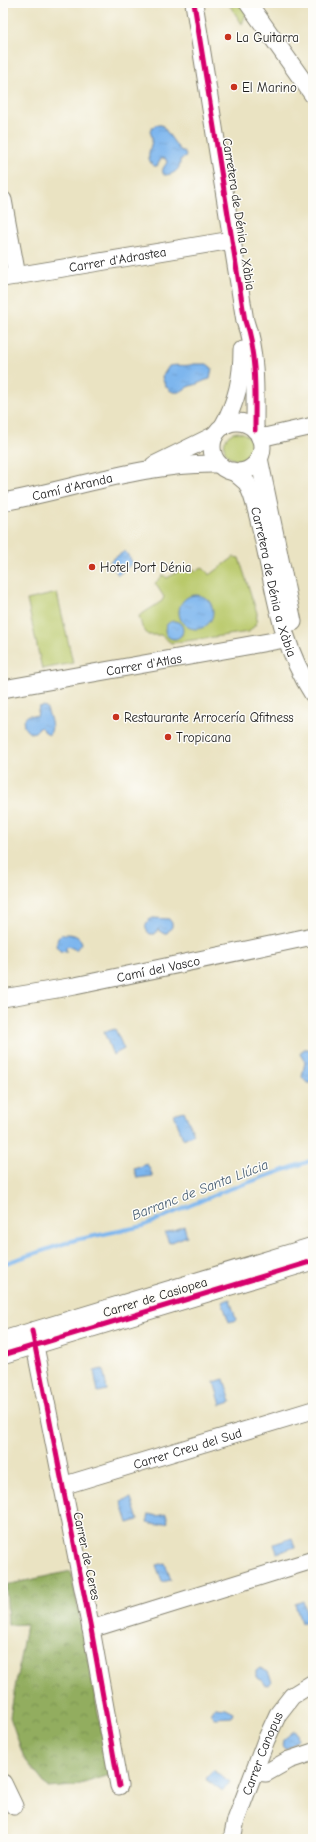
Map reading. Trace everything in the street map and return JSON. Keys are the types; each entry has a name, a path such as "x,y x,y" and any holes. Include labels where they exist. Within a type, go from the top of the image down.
{"street":[{"name":"Carretera de Dénia a Xàbia","path":"194,3 245,321 251,338 257,434"},
{"path":"248,3 313,95"},
{"path":"3,200 10,277"},
{"name":"Carrer d'Adrastea","path":"10,277 232,240"},
{"name":"Carretera de Dénia a Xàbia","path":"219,430 235,404 242,370 242,339 245,321"},
{"path":"231,422 248,424 257,434 262,445 259,458 248,469 241,472 226,468 212,450 212,442 219,430 231,422"},
{"path":"257,434 313,426"},
{"name":"Camí d'Aranda","path":"142,471 219,430"},
{"name":"Carretera de Dénia a Xàbia","path":"259,458 291,617 296,637 313,683"},
{"name":"Carretera de Dénia a Xàbia","path":"226,468 247,484 252,495 286,639 302,678 313,694"},
{"name":"Camí d'Aranda","path":"3,502 45,494 142,471 226,468"},
{"name":"Carrer d'Atlas","path":"3,689 286,639"},
{"name":"Camí del Vasco","path":"4,993 75,986 313,936"},
{"name":"Carrer de Casiopea","path":"3,1355 33,1338 313,1246"},
{"name":"Carrer de Casiopea","path":"3,1340 33,1338 313,1261"},
{"name":"Carrer de Ceres","path":"33,1338 91,1629 120,1786"},
{"name":"Carrer Creu del Sud","path":"62,1486 313,1410"},
{"path":"91,1629 313,1560"},
{"name":"Carrer Canopus","path":"232,1839 236,1820 266,1740 278,1714 292,1696 313,1683"},
{"path":"255,1772 266,1773 289,1760 313,1752"},
{"path":"3,1783 14,1806"}],"green space":[{"path":"228,3 241,3 246,14 242,24"},
{"path":"238,432 248,436 252,446 248,456 238,460 228,456 224,446 228,436"},
{"path":"234,557 239,558 257,613 256,624 249,632 171,643 161,635 148,635 142,627 139,616 162,601 164,597 155,583 163,575 167,578 185,568 188,569 191,567 196,571 202,567 210,575","holes":["166,626 182,626 182,635 174,639 166,633"]},
{"path":"57,593 73,663 42,669 27,600"},
{"path":"71,1571 110,1775 74,1786 48,1788 24,1758 10,1717 26,1624 8,1625 6,1585"}],"water":[{"path":"155,125 162,125 179,149 185,153 186,156 180,160 178,169 170,174 164,175 163,173 167,162 165,158 161,159 157,166 154,166 149,157 152,140 150,131"},
{"path":"207,364 212,368 210,379 182,391 172,392 164,383 162,377 169,366"},
{"path":"125,551 133,563 118,575 110,561"},
{"path":"193,595 199,595 208,600 212,606 212,618 208,624 199,629 193,629 184,624 179,615 179,609 184,600"},
{"path":"174,621 180,624 183,630 180,636 174,639 168,636 165,630 168,624"},
{"path":"44,706 47,709 52,730 48,735 40,727 35,732 30,733 24,726 26,717 29,715 37,716 39,707"},
{"path":"150,919 169,919 172,923 172,927 167,933 162,933 158,929 155,934 150,934 146,930 146,925"},
{"path":"62,934 74,935 82,942 76,950 68,946 66,948 66,952 60,951 56,946 58,938"},
{"path":"115,1029 124,1049 113,1055 104,1032"},
{"path":"304,1049 308,1049 313,1052 313,1083 307,1083 302,1077 305,1062 300,1054"},
{"path":"184,1111 194,1134 183,1139 174,1114"},
{"path":"147,1164 153,1176 137,1178 134,1169"},
{"path":"184,1226 187,1236 169,1243 165,1233"},
{"path":"230,1299 236,1320 229,1322 222,1302"},
{"path":"103,1369 107,1390 98,1392 94,1371"},
{"path":"224,1379 231,1402 221,1405 214,1382"},
{"path":"131,1498 138,1520 128,1523 121,1501"},
{"path":"149,1514 157,1516 166,1514 168,1522 157,1525 147,1523"},
{"path":"292,1538 295,1547 277,1553 274,1544"},
{"path":"165,1563 171,1580 162,1582 156,1565"},
{"path":"303,1601 309,1621 301,1623 295,1604"},
{"path":"260,1668 268,1672 272,1681 269,1685 266,1686 263,1681 256,1677 256,1671"},
{"path":"214,1707 225,1708 233,1712 232,1717 214,1718 210,1713"},
{"path":"294,1731 297,1733 298,1739 291,1746 285,1749 282,1746 283,1740"},
{"path":"213,1770 230,1782 223,1791 206,1779"}],"waterway":[{"name":"Barranc de Santa Llúcia","path":"3,1264 75,1240 143,1226 224,1191 313,1160"}],"cycle path":[{"path":"194,3 245,321 252,347 255,389 255,430"},
{"path":"3,1355 313,1261"},
{"path":"32,1331 91,1629 119,1786"}],"place":[{"name":"La Guitarra","path":"228,37"},
{"name":"El Marino","path":"234,87"},
{"name":"Hotel Port Dénia","path":"92,567"},
{"name":"Restaurante Arrocería Qfitness","path":"116,717"},
{"name":"Tropicana","path":"168,737"}]}
